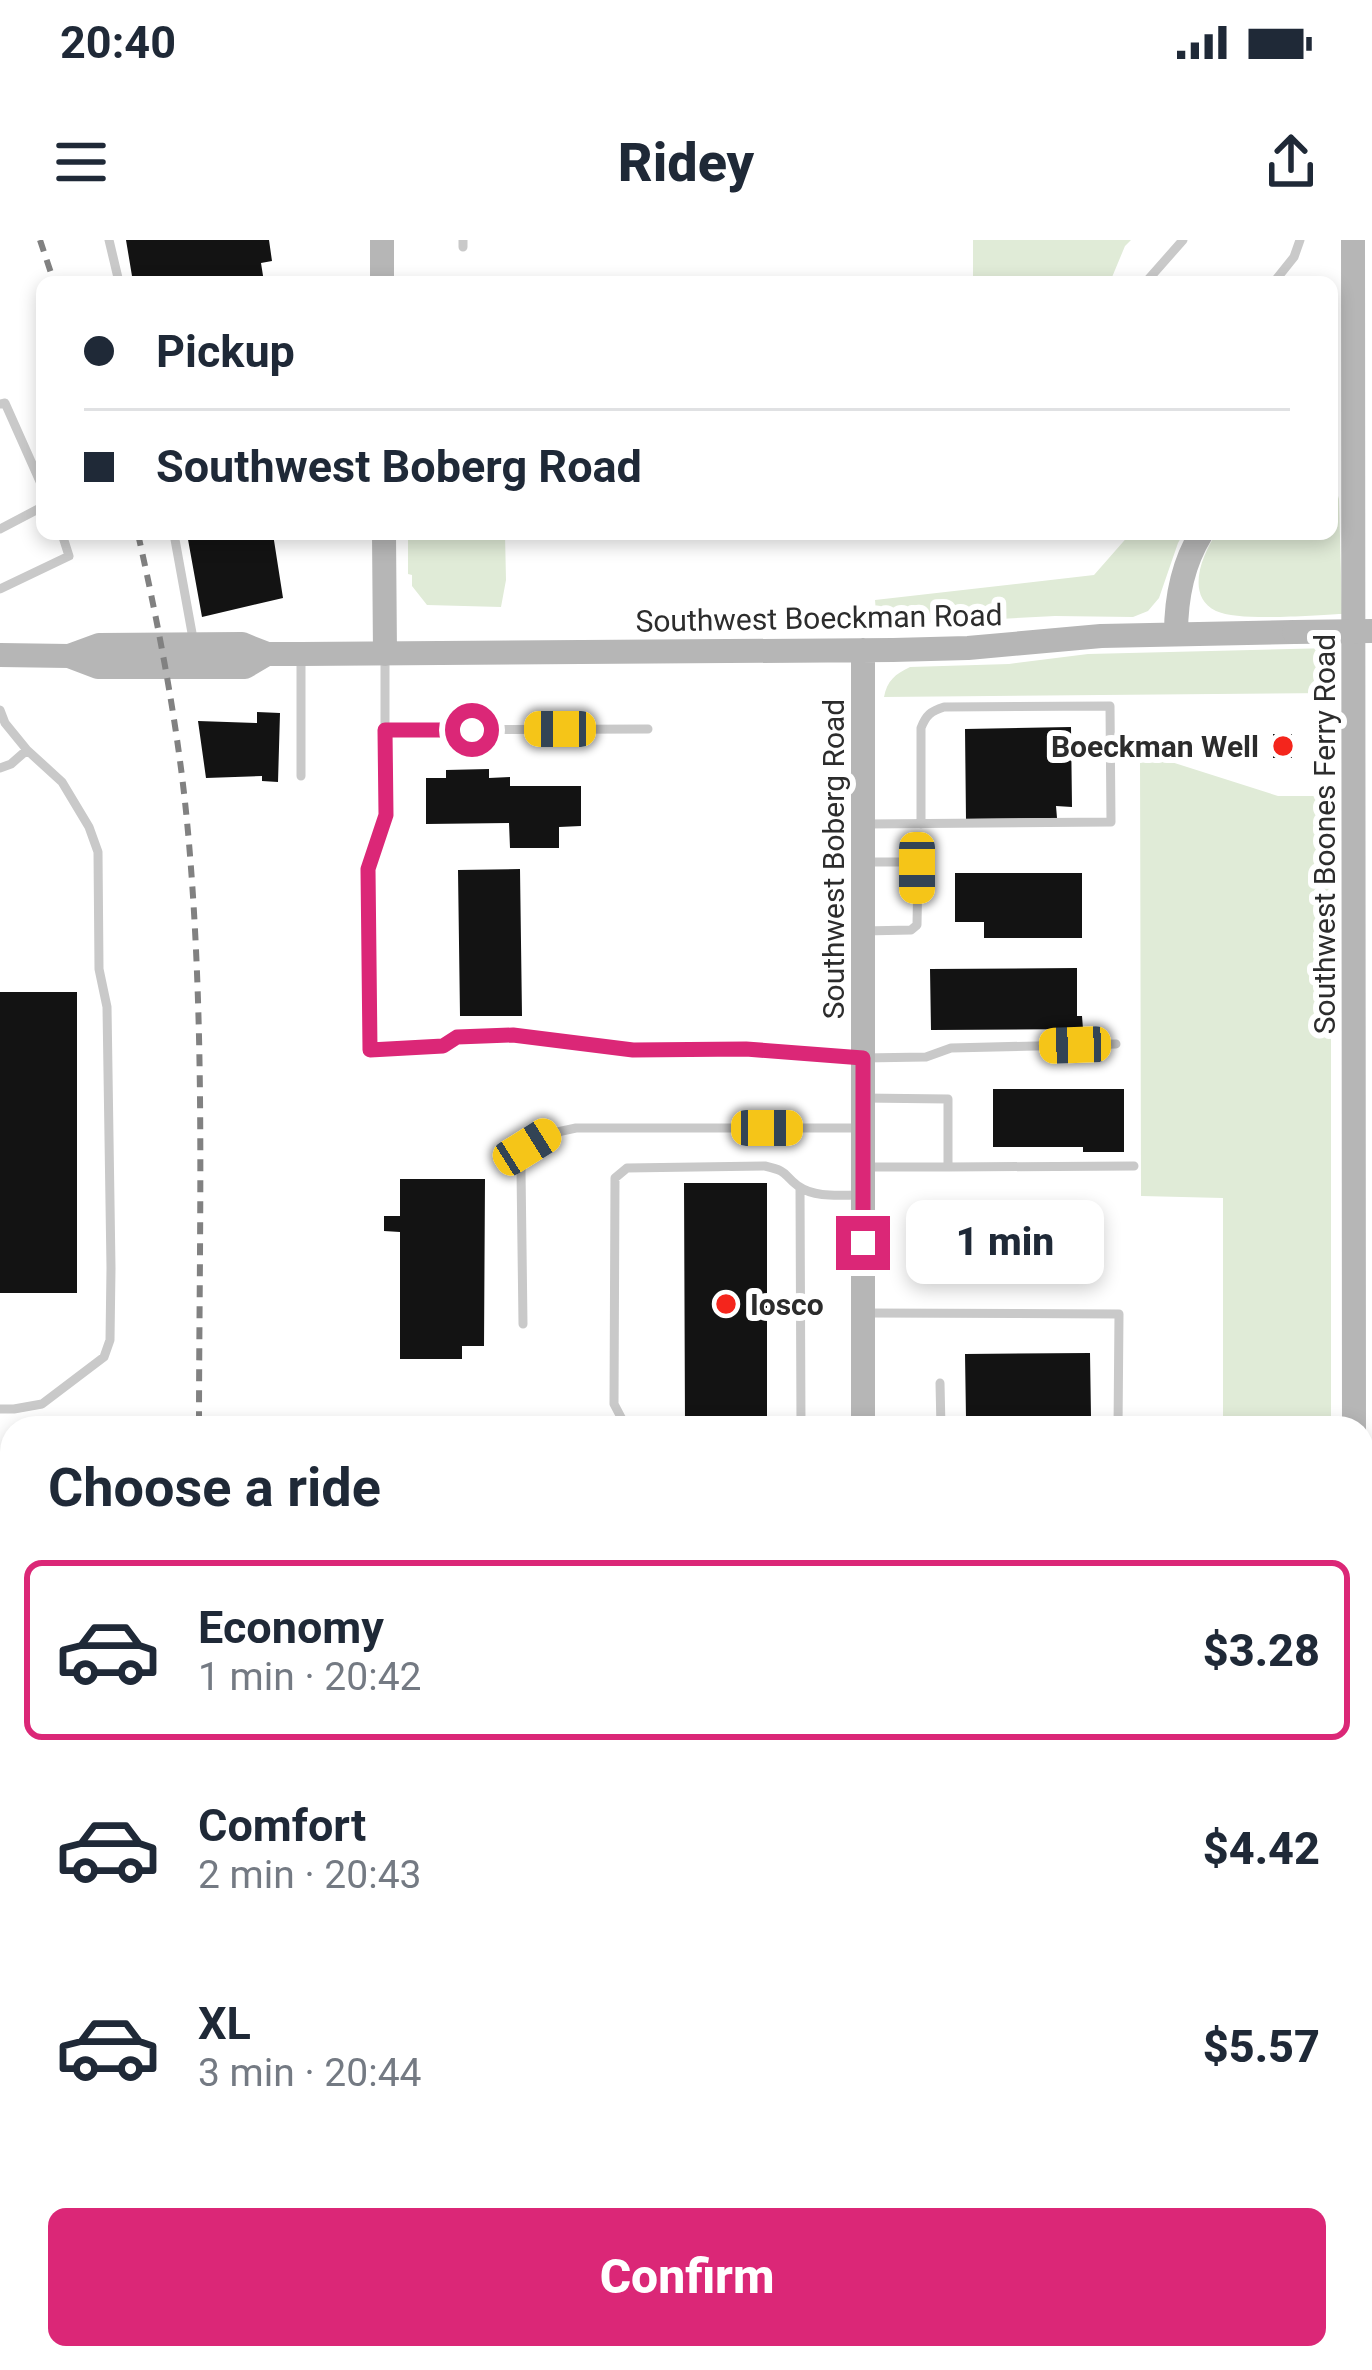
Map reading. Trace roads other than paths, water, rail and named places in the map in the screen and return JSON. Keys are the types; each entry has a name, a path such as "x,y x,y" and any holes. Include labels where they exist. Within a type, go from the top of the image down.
{"street":[{"path":"382,240 382,276"},
{"name":"Southwest Boones Ferry Road","path":"1353,240 1343,435 1354,1416"},
{"path":"384,540 385,654"},
{"path":"1177,634 1180,585 1198,540"},
{"name":"Southwest Boeckman Road","path":"0,655 69,656 99,645 194,644 242,644 267,654 863,650 968,648 1101,636 1372,631"},
{"name":"Southwest Boberg Road","path":"863,650 863,1416"},
{"name":"Southwest Boeckman Road","path":"69,656 98,668 245,667 267,654"}],"lane":[{"path":"110,240 117,276"},
{"path":"1151,276 1184,240"},
{"path":"1279,276 1300,240"},
{"path":"0,404 5,403 36,473"},
{"path":"0,529 36,510"},
{"path":"0,589 69,556 64,540"},
{"path":"175,540 194,644"},
{"path":"301,654 301,776"},
{"path":"385,654 386,815 368,869 370,1050 443,1046 457,1037 513,1035 633,1050 746,1049 863,1058 926,1057 951,1048 1116,1044"},
{"path":"863,824 921,824 1111,822 1111,706 933,710 920,728 921,824"},
{"path":"0,710 27,750 62,782 89,826 98,852 99,968 107,1007 111,1268 110,1340 104,1358 43,1404 0,1409"},
{"path":"385,730 648,729"},
{"path":"0,768 27,750"},
{"path":"863,862 912,862 917,868 917,925 911,930 863,931"},
{"path":"863,1098 948,1099 948,1167"},
{"path":"523,1324 521,1170 527,1147 548,1134 577,1128 863,1128"},
{"path":"620,1416 614,1404 615,1178 627,1168 765,1166 784,1171 800,1188 821,1195 863,1195"},
{"path":"863,1167 1134,1166"},
{"path":"800,1188 801,1416"},
{"path":"863,1313 1119,1314 1118,1416"},
{"path":"940,1383 941,1416"}],"railway":[{"path":"40,240 52,276"},
{"path":"139,540 174,720 194,906 200,1130 199,1416"}],"place":[{"name":"Boeckman Well","path":"1283,746"},
{"name":"Iosco","path":"726,1304"}]}
